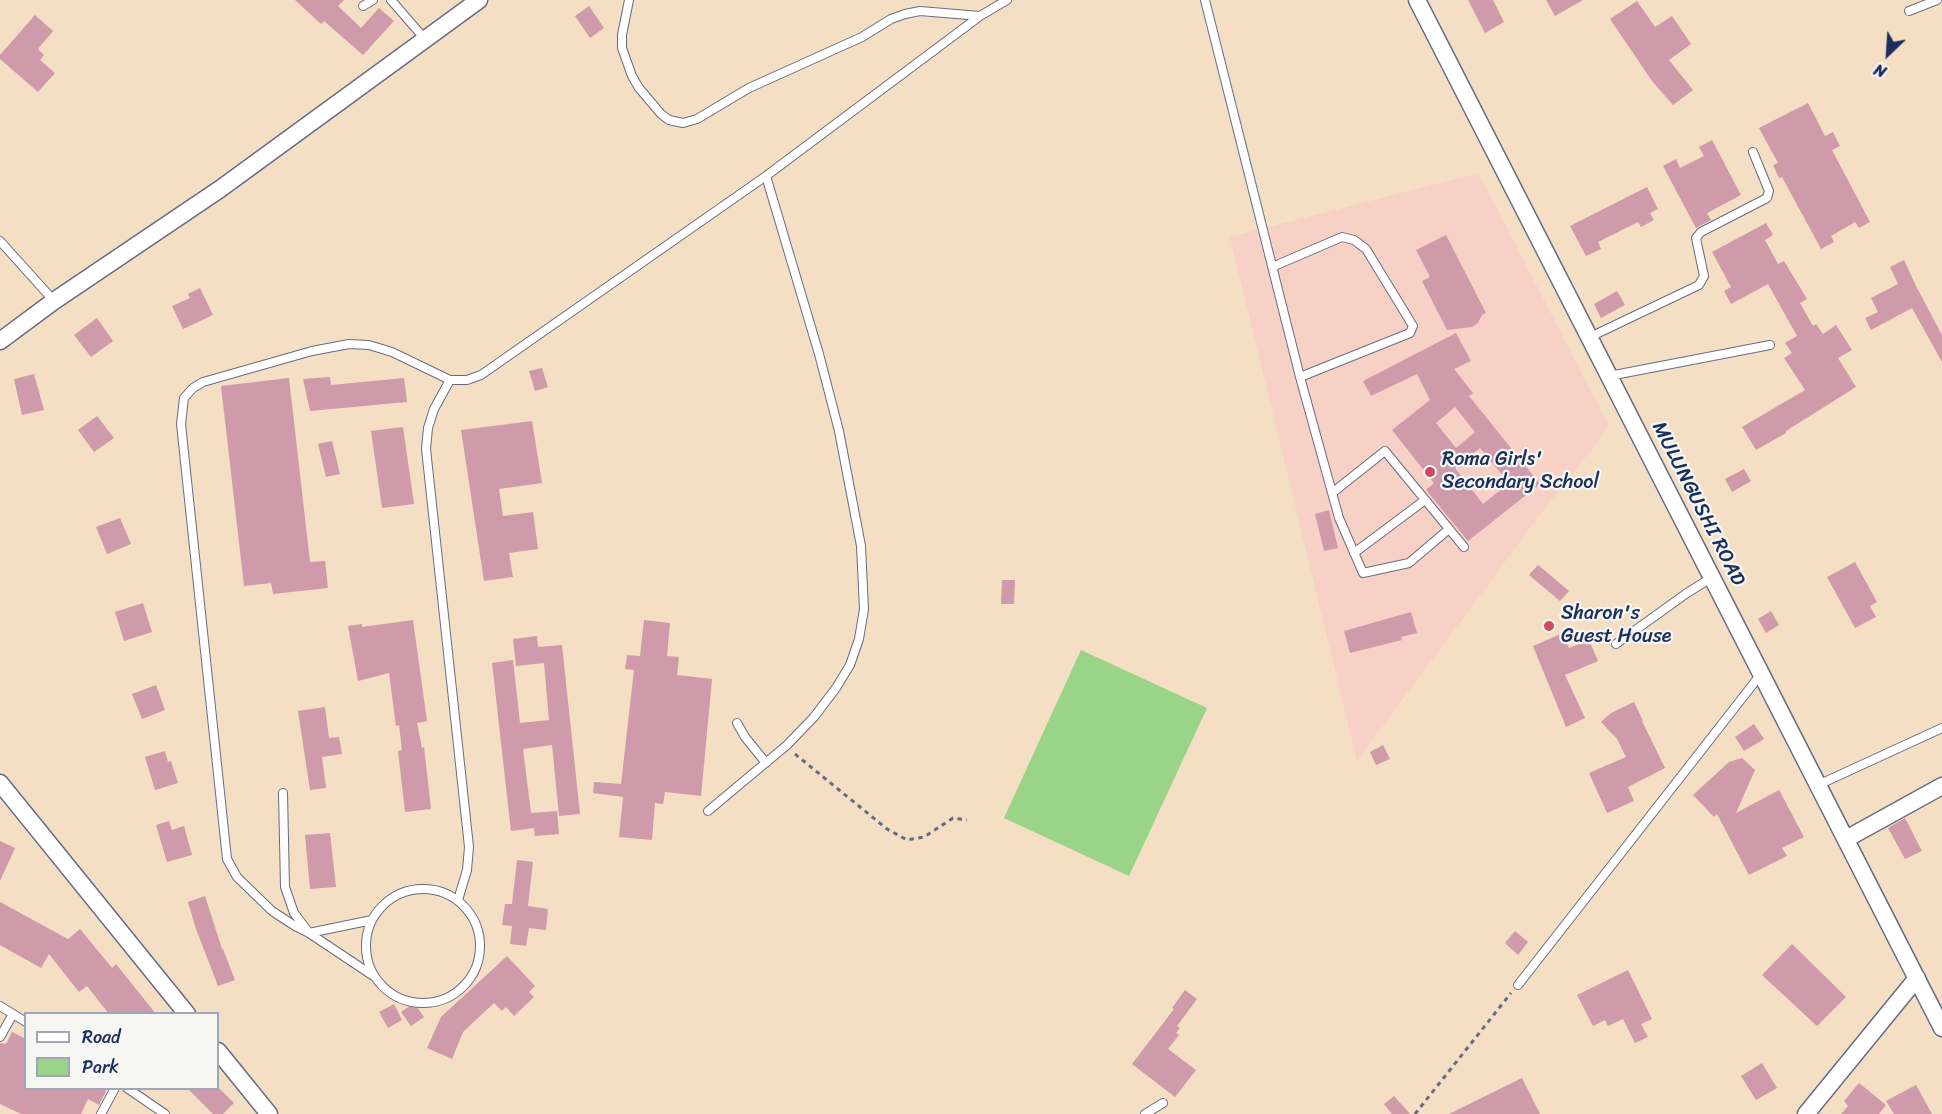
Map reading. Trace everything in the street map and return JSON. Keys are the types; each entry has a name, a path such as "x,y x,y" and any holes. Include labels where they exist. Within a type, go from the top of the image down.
{"street":[{"path":"0,341 54,301 220,189 479,0"},
{"name":"MULUNGUSHI ROAD","path":"1417,0 1942,1028"},
{"path":"0,783 185,1012"},
{"path":"1846,839 1942,786"},
{"path":"1806,1114 1917,978"},
{"path":"219,1052 269,1114"}],"lane":[{"path":"363,6 373,0"},
{"path":"391,0 424,38"},
{"path":"629,0 622,35 622,48 632,76 661,114 669,120 683,123 697,119 749,88 862,37 898,16 920,11 980,16"},
{"path":"375,977 367,959 366,939 372,920 384,904 401,893 420,889 440,891 458,900 470,914 478,930 481,948 477,966 469,982 455,994 439,1002 421,1004 403,1000 387,991 375,977 272,911 237,877 226,859 181,424 184,398 193,388 203,382 312,351 349,344 369,345 392,352 450,380 467,380 481,375 766,176 980,16 1007,0"},
{"path":"1205,0 1300,377 1339,518 1363,573 1410,563 1449,529"},
{"path":"1909,11 1937,0"},
{"path":"1590,338 1699,285 1704,276 1696,238 1701,232 1767,198 1769,191 1753,152"},
{"path":"708,811 787,745 814,717 837,688 850,665 859,639 864,609 864,584 857,525 839,431 819,354 766,176"},
{"path":"1272,267 1342,237 1354,240 1366,249 1413,326 1410,333 1300,377"},
{"path":"0,241 54,301"},
{"path":"1609,376 1770,345"},
{"path":"450,380 434,409 428,428 426,450 465,792 469,847 467,870 458,900"},
{"path":"1332,493 1385,451 1464,547"},
{"path":"1354,553 1425,500"},
{"path":"1616,645 1711,578"},
{"path":"1518,985 1762,674"},
{"path":"737,723 766,763"},
{"path":"1818,785 1942,728"},
{"path":"283,793 285,887 294,913 309,933"},
{"path":"309,933 372,920"},
{"path":"0,1006 24,1021"},
{"path":"0,1037 12,1014"},
{"path":"102,1114 114,1090"},
{"path":"129,1090 165,1114"},
{"path":"1145,1114 1163,1103"}],"path":[{"path":"787,745 798,759 887,829 907,840 924,837 953,818 967,820"},
{"path":"1415,1114 1518,985"}],"shaded area":[{"name":"Roma Girls' Secondary School","path":"1479,173 1609,427 1538,517 1357,761 1230,237"}],"green space":[{"path":"1081,650 1207,708 1129,876 1004,818"}],"building":[{"path":"295,0 344,0 338,6 361,28 379,8 394,21 363,55 324,21 321,24"},
{"path":"1468,0 1493,0 1504,22 1485,33"},
{"path":"1546,0 1583,0 1555,16"},
{"path":"1637,1 1655,27 1672,16 1691,44 1669,60 1693,90 1673,105 1652,81 1610,19"},
{"path":"589,6 604,28 590,38 575,16"},
{"path":"35,15 53,31 38,49 44,55 40,60 55,73 38,92 0,59 0,55"},
{"path":"1808,103 1825,136 1833,132 1840,146 1832,150 1870,222 1859,228 1855,222 1831,236 1834,242 1821,249 1782,177 1779,178 1773,165 1778,163 1759,128"},
{"path":"1712,140 1741,195 1707,213 1711,220 1696,228 1663,166 1676,159 1680,168 1704,156 1699,147"},
{"path":"1647,187 1658,209 1650,213 1654,220 1641,227 1638,222 1598,242 1601,249 1586,256 1570,226"},
{"path":"1766,223 1773,235 1765,240 1778,264 1784,261 1807,299 1800,303 1813,326 1816,324 1823,334 1836,325 1852,350 1838,358 1856,387 1756,450 1742,427 1805,390 1784,358 1792,353 1785,343 1797,336 1768,284 1731,304 1724,291 1731,287 1712,252"},
{"path":"1446,235 1486,313 1472,327 1447,330 1422,281 1430,277 1416,250"},
{"path":"1904,260 1942,335 1942,362 1912,308 1871,330 1865,318 1878,312 1871,298 1898,284 1890,267"},
{"path":"200,288 213,315 183,329 172,306 190,298 188,294"},
{"path":"1617,291 1625,305 1601,318 1594,304"},
{"path":"97,318 113,341 91,357 74,335"},
{"path":"1456,333 1471,361 1454,369 1473,393 1469,396 1540,484 1468,541 1426,490 1434,483 1392,430 1430,400 1417,374 1371,396 1363,381","holes":["1455,407 1475,432 1456,448 1436,423","1480,448 1509,483 1483,504 1455,468"]},
{"path":"542,368 548,387 535,391 529,371"},
{"path":"34,374 44,410 22,415 14,379"},
{"path":"330,377 331,385 404,378 407,402 310,411 303,379"},
{"path":"289,378 310,562 325,561 328,588 273,594 271,583 244,586 221,386"},
{"path":"97,416 114,438 94,452 78,430"},
{"path":"532,421 542,483 499,489 503,516 533,512 538,549 509,553 513,577 484,581 461,430"},
{"path":"403,427 414,504 382,508 371,431"},
{"path":"332,441 340,474 326,477 318,444"},
{"path":"1744,469 1751,481 1732,492 1725,479"},
{"path":"1329,510 1338,548 1324,551 1315,514"},
{"path":"120,518 131,544 107,554 96,527"},
{"path":"1855,562 1877,602 1870,606 1876,617 1855,628 1827,577"},
{"path":"1538,565 1569,591 1560,601 1529,575"},
{"path":"1002,580 1015,580 1014,604 1001,604"},
{"path":"143,603 152,632 124,641 115,612"},
{"path":"1771,611 1779,625 1766,633 1758,619"},
{"path":"1411,612 1417,633 1401,637 1402,640 1350,653 1344,631"},
{"path":"413,620 427,721 417,723 422,748 424,747 431,809 405,812 398,751 402,750 399,725 396,726 389,673 358,681 348,626 362,624 362,627"},
{"path":"644,620 670,623 667,656 679,657 677,675 712,679 701,796 665,792 663,804 655,803 652,840 619,837 623,797 593,793 594,782 621,784 634,670 625,669 627,655 640,656"},
{"path":"1563,633 1569,648 1589,640 1598,661 1565,675 1585,718 1566,727 1533,646"},
{"path":"537,636 538,647 562,645 580,814 559,816 552,745 523,749 531,813 557,811 559,834 535,836 534,828 511,831 492,663 513,660 520,723 549,720 544,663 516,666 513,639"},
{"path":"156,685 165,710 142,719 132,694"},
{"path":"1634,702 1665,768 1628,787 1634,801 1607,813 1589,773 1626,757 1617,739 1601,722 1611,713"},
{"path":"325,707 329,738 339,737 342,754 322,757 326,788 310,790 298,711"},
{"path":"1754,724 1764,739 1744,751 1735,737"},
{"path":"1383,745 1390,759 1376,765 1370,752"},
{"path":"165,751 178,783 155,790 145,757"},
{"path":"1742,758 1755,770 1736,813 1779,790 1804,837 1782,848 1787,856 1749,875 1717,814 1714,817 1693,795 1729,762"},
{"path":"1905,818 1922,851 1905,859 1888,828"},
{"path":"169,821 172,830 184,826 192,855 167,862 156,825"},
{"path":"330,833 336,887 310,889 305,835"},
{"path":"0,841 15,848 0,881"},
{"path":"517,860 533,862 528,906 548,909 546,930 529,928 526,946 510,944 512,926 502,925 505,904 512,904"},
{"path":"205,896 222,949 235,980 218,986 188,902"},
{"path":"0,902 68,939 80,929 112,968 116,964 154,1012 107,1012 87,986 79,992 49,954 41,968 0,945"},
{"path":"1515,931 1528,942 1518,955 1505,943"},
{"path":"1792,944 1846,997 1817,1026 1762,975"},
{"path":"507,956 535,986 529,992 534,997 514,1016 506,1007 502,1011 494,1003 463,1032 452,1059 427,1048 441,1017"},
{"path":"1628,970 1652,1019 1641,1024 1648,1037 1635,1043 1623,1019 1608,1026 1605,1020 1593,1026 1577,995"},
{"path":"1185,990 1197,999 1177,1026 1180,1028 1176,1033 1179,1035 1168,1049 1196,1070 1175,1097 1132,1064 1174,1009 1172,1008"},
{"path":"414,1003 424,1017 411,1026 401,1012"},
{"path":"394,1004 402,1020 388,1028 379,1012"},
{"path":"12,1032 24,1038 24,1090 104,1090 99,1105 88,1099 81,1114 21,1114 0,1104 0,1043 6,1044"},
{"path":"1762,1063 1777,1088 1756,1100 1741,1076"},
{"path":"1522,1078 1540,1114 1449,1114"},
{"path":"1859,1083 1886,1105 1879,1114 1841,1114 1848,1106 1844,1101"},
{"path":"1916,1085 1932,1114 1894,1114 1886,1101"},
{"path":"220,1089 234,1103 223,1114 213,1114 189,1090"},
{"path":"1394,1096 1410,1114 1392,1114 1384,1104"}],"place":[{"name":"Roma Girls' Secondary School","path":"1430,472"},
{"name":"Sharon's Guest House","path":"1549,626"}]}
